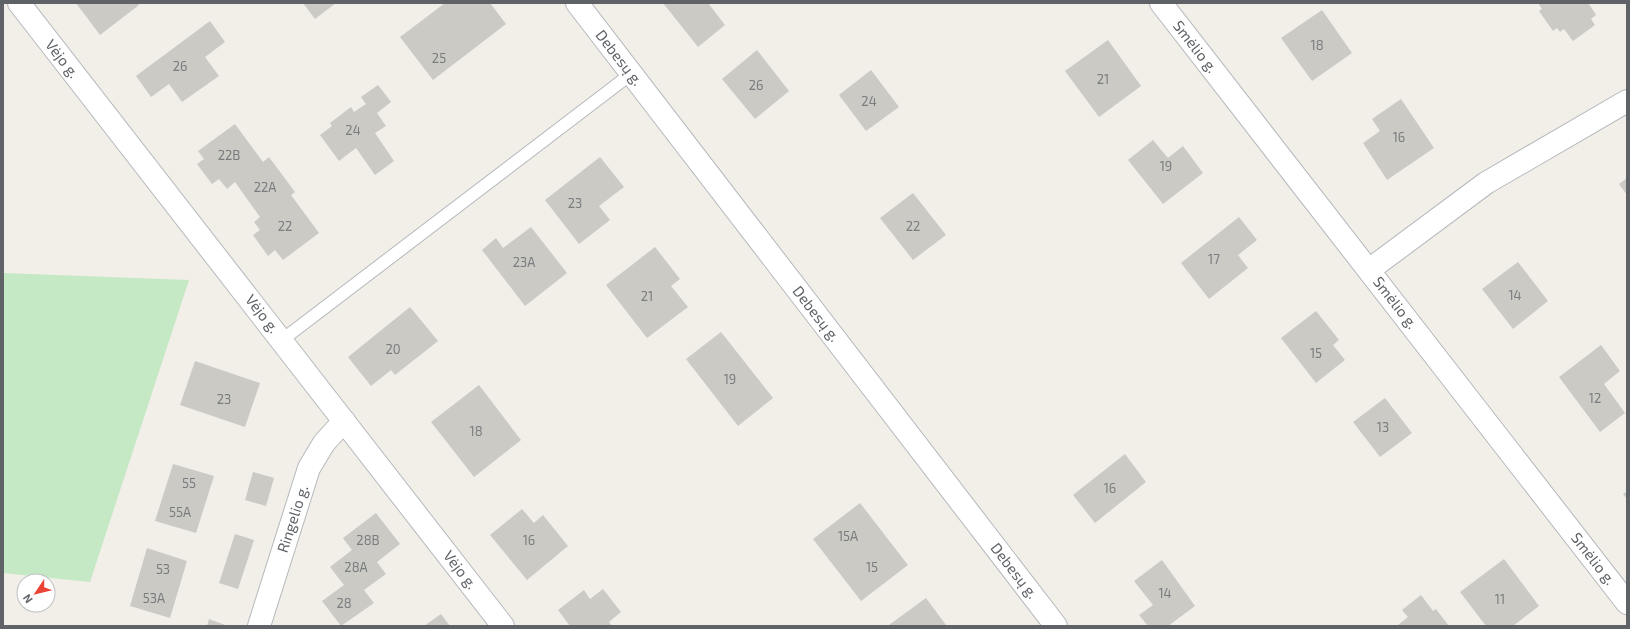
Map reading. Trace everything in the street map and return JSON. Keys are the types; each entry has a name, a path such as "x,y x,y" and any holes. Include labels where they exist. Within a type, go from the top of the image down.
{"street":[{"name":"Vėjo g.","path":"19,3 504,626"},
{"name":"Debesų g.","path":"577,3 1056,626"},
{"name":"Smėlio g.","path":"1161,3 1627,604"},
{"path":"1369,270 1486,183 1627,101"},
{"name":"Ringelio g.","path":"259,626 309,468 324,443 344,421"}],"lane":[{"path":"282,340 632,74"}],"green space":[{"path":"3,273 189,280 90,582 56,578 56,573 16,573 16,574 3,573"}],"building":[{"path":"76,3 138,3 139,5 100,35"},
{"path":"303,3 336,3 315,19"},
{"path":"445,3 490,3 506,24 433,80 400,37"},
{"path":"663,3 708,3 725,25 698,47"},
{"path":"1538,3 1591,3 1589,4 1596,15 1591,19 1595,25 1573,41 1564,29 1560,32 1557,28 1553,31 1539,11 1542,9"},
{"path":"1322,10 1352,53 1312,81 1281,38"},
{"path":"210,21 225,42 205,57 219,76 182,102 169,84 151,97 136,76"},
{"path":"1108,40 1141,86 1099,117 1065,71"},
{"path":"757,50 789,91 755,119 722,79"},
{"path":"871,70 899,107 866,131 839,95"},
{"path":"378,85 391,102 377,113 386,126 375,133 394,161 375,175 356,148 339,161 320,135 332,126 330,123 351,107 354,112 366,104 361,97"},
{"path":"1401,99 1434,148 1387,180 1363,143 1380,131 1372,119"},
{"path":"235,124 263,162 269,157 295,192 291,195 319,233 283,260 275,250 268,256 253,235 260,230 254,222 260,217 235,182 227,189 219,179 212,184 197,164 204,159 198,151"},
{"path":"1153,140 1168,158 1183,146 1203,173 1163,204 1128,160"},
{"path":"600,157 624,187 599,206 610,220 579,244 545,200"},
{"path":"1627,178 1627,195 1619,184"},
{"path":"913,193 946,235 913,260 880,218"},
{"path":"1239,217 1257,240 1238,255 1248,268 1209,299 1181,263"},
{"path":"531,227 567,273 525,306 482,250 496,238 503,248"},
{"path":"655,247 680,279 671,286 688,307 647,338 606,285"},
{"path":"1518,262 1548,301 1513,329 1482,289"},
{"path":"410,307 438,341 395,375 391,370 371,386 348,357"},
{"path":"1316,311 1339,340 1333,345 1345,360 1316,383 1281,338"},
{"path":"721,332 773,398 738,426 686,359"},
{"path":"1601,345 1620,371 1604,384 1625,413 1600,432 1559,377"},
{"path":"195,361 260,383 245,427 180,405"},
{"path":"479,385 521,440 474,477 431,422"},
{"path":"1385,398 1412,433 1380,457 1353,422"},
{"path":"1125,454 1146,482 1095,523 1073,495"},
{"path":"173,464 214,476 196,533 155,521"},
{"path":"253,472 274,478 266,506 245,500"},
{"path":"1627,491 1627,499 1623,494"},
{"path":"860,503 908,565 861,601 813,539"},
{"path":"522,509 534,523 543,515 568,546 527,580 490,535"},
{"path":"376,513 400,544 377,562 386,574 364,590 374,603 341,626 322,601 344,585 330,567 352,550 343,538"},
{"path":"235,534 254,540 238,589 219,583"},
{"path":"147,548 187,561 170,618 130,606"},
{"path":"1504,559 1539,606 1513,626 1486,626 1460,592"},
{"path":"1162,560 1195,606 1168,626 1148,626 1139,615 1153,605 1134,581"},
{"path":"603,589 621,612 609,622 612,626 570,626 558,610 584,590 590,599"},
{"path":"1421,595 1433,611 1436,609 1449,626 1398,625 1408,617 1402,610"},
{"path":"926,598 946,625 889,625"},
{"path":"441,614 450,626 424,626"},
{"path":"209,619 228,626 207,626"}]}
